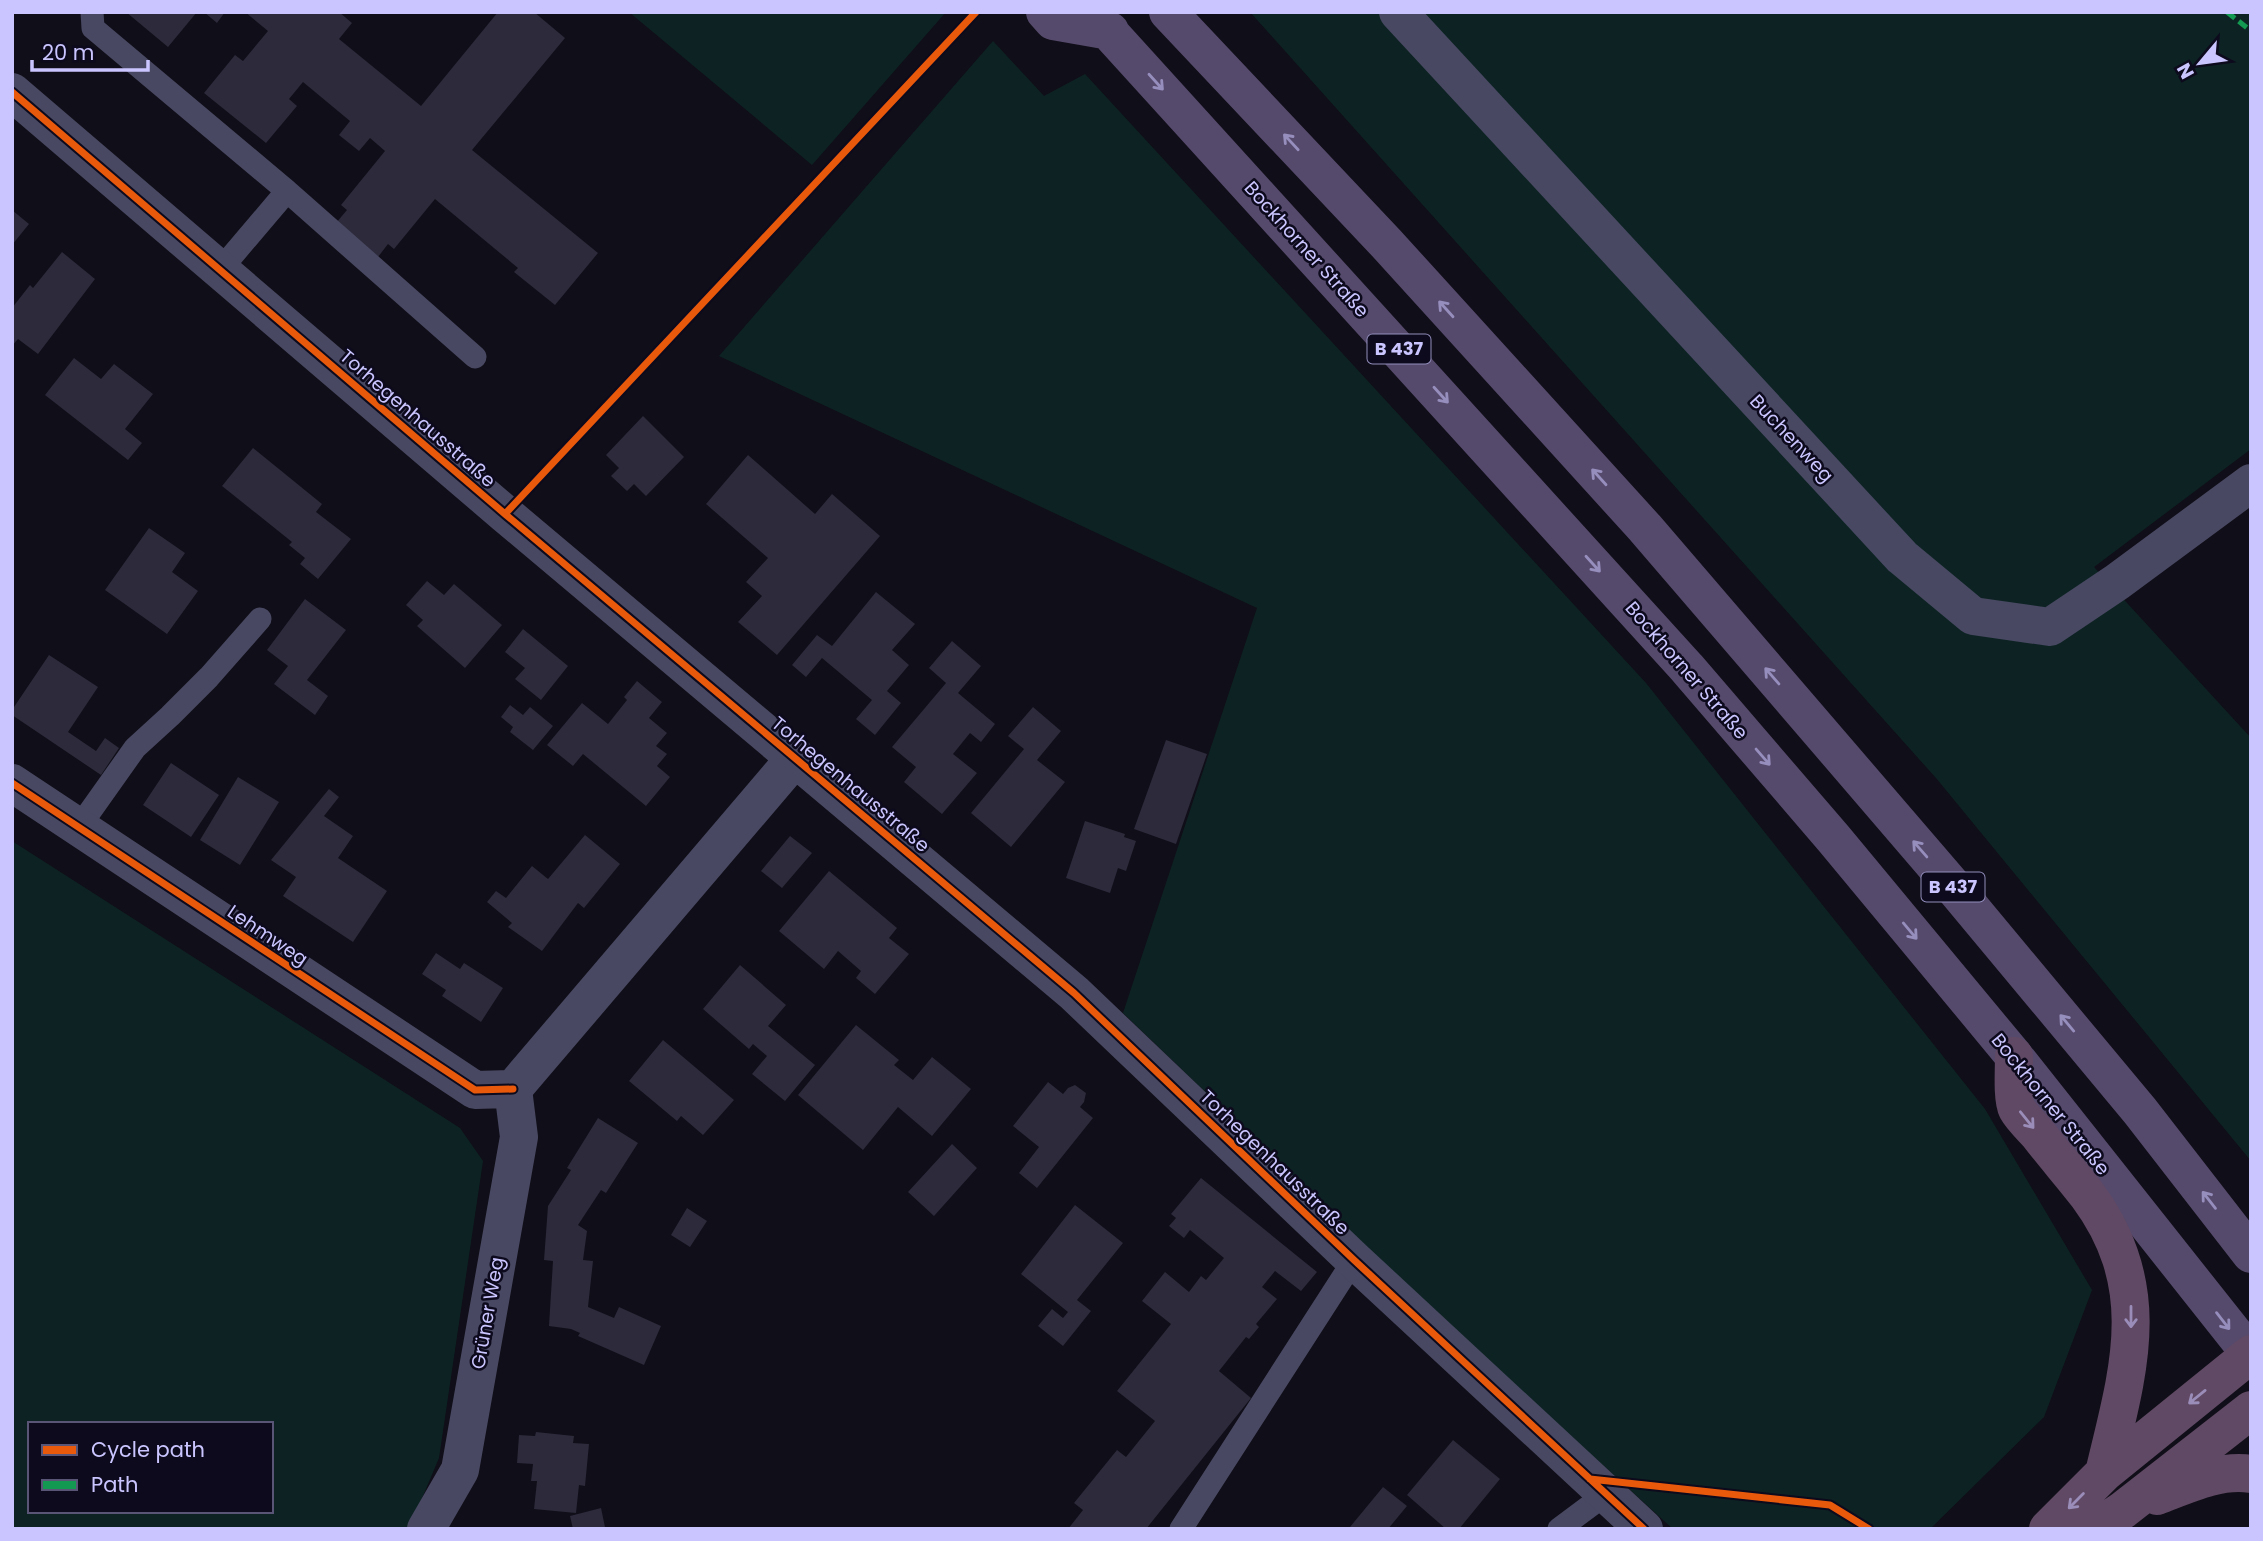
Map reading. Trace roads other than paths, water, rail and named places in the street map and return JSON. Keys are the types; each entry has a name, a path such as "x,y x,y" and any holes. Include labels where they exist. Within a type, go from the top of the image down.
{"highway":[{"path":"2014,1056 2017,1108 2090,1199 2111,1235 2127,1275 2132,1310 2130,1348 2121,1402 2104,1473"},
{"path":"2048,1529 2104,1473 2250,1354"},
{"path":"2109,1520 2251,1410"},
{"path":"2109,1520 2198,1480 2243,1472 2251,1474"}],"main road":[{"path":"1045,12 1053,21 1100,22"},
{"name":"B 437","path":"1168,12 1386,243 1645,528 1956,890 2123,1090 2251,1254"},
{"name":"Bockhorner Straße","path":"1100,22 1687,668 1834,839 2014,1056 2250,1354"}],"street":[{"name":"Buchenweg","path":"1398,12 1902,557 1973,617 2050,627 2117,582 2251,483"},
{"name":"Torhegenhausstraße","path":"12,92 516,523 1074,993 1644,1529"},
{"path":"513,1089 796,757"},
{"name":"Lehmweg","path":"12,782 475,1090 513,1089"},
{"name":"Grüner Weg","path":"426,1529 460,1470 519,1137 513,1089"}],"lane":[{"path":"92,12 93,28 287,191 475,357"},
{"path":"220,270 287,191"},
{"path":"79,827 135,748 209,677 260,619"},
{"path":"1181,1529 1354,1259"},
{"path":"1559,1529 1606,1494"}]}
